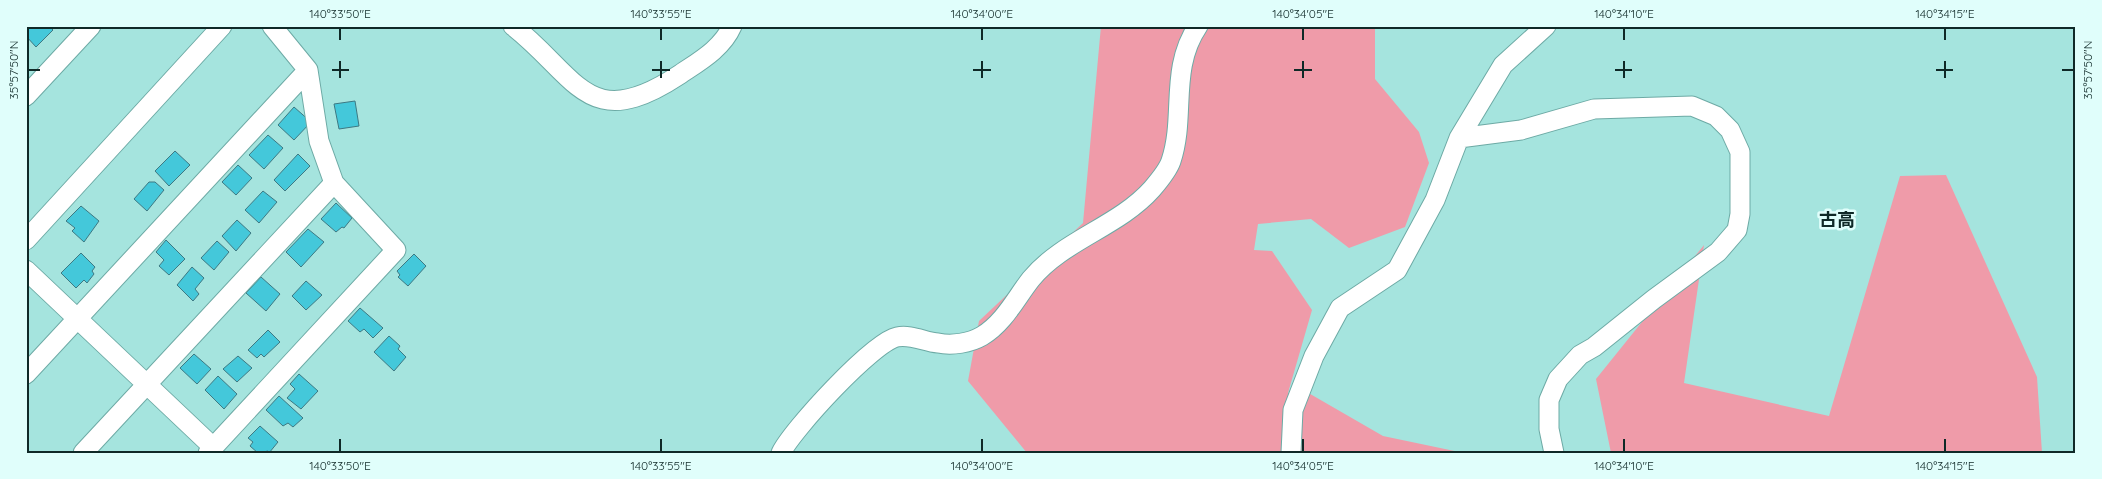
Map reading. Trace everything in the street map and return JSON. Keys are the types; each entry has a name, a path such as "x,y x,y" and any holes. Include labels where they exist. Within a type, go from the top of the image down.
{"street":[{"path":"26,96 91,26"},
{"path":"26,240 222,26"},
{"path":"26,270 147,384 211,450 396,250 334,183 319,141 308,70 272,26"},
{"path":"514,26 578,88 593,96 625,101 656,90 710,54 722,43 732,26"},
{"path":"781,453 793,433 868,355 897,337 922,338 938,344 967,342 983,335 1014,305 1031,279 1049,262 1129,209 1151,190 1171,162 1182,60 1198,26"},
{"path":"1291,453 1293,410 1314,356 1340,308 1396,270 1435,200 1459,138 1503,65 1546,26"},
{"path":"26,374 308,70"},
{"path":"1459,138 1521,130 1594,110 1692,106 1716,116 1730,130 1740,152 1740,214 1737,230 1718,252 1654,299 1594,347 1580,355 1558,379 1549,400 1549,428 1554,453"},
{"path":"83,453 334,183"}],"shaded area":[{"path":"1101,26 1375,26 1375,79 1419,132 1429,163 1405,227 1349,248 1311,219 1258,224 1254,250 1272,251 1312,310 1288,393 1305,391 1383,436 1464,453 1027,453 968,381 979,321 1083,223"},
{"path":"1946,175 2037,377 2042,453 1611,453 1596,379 1704,245 1684,383 1829,416 1900,176"}],"building":[{"path":"26,26 49,26 53,30 36,47 26,36"},
{"path":"355,101 359,126 339,129 334,104"},
{"path":"294,107 311,122 294,140 278,125"},
{"path":"268,135 283,148 264,169 249,155"},
{"path":"175,151 190,165 169,186 155,171"},
{"path":"298,154 310,166 285,191 274,180"},
{"path":"238,165 252,178 236,195 222,182"},
{"path":"149,182 155,182 164,190 147,211 134,199"},
{"path":"263,191 277,202 259,223 245,210"},
{"path":"336,203 352,218 344,228 342,227 336,232 321,219"},
{"path":"81,206 99,221 84,242 72,231 75,228 66,221"},
{"path":"237,220 251,233 236,251 222,236"},
{"path":"308,229 324,242 301,267 286,252"},
{"path":"166,240 185,259 169,275 159,266 164,260 156,252"},
{"path":"217,241 229,252 214,270 201,258"},
{"path":"81,253 95,267 92,271 94,274 87,283 84,280 76,288 61,273"},
{"path":"414,254 426,266 408,286 398,277 400,275 397,271"},
{"path":"192,267 204,278 195,289 199,294 193,301 177,285"},
{"path":"261,277 280,294 266,311 246,293"},
{"path":"306,281 322,295 306,310 292,296"},
{"path":"360,308 383,328 373,338 364,329 360,332 348,321"},
{"path":"268,330 280,342 264,357 261,354 257,358 248,350"},
{"path":"389,336 400,346 398,349 406,357 394,371 374,352"},
{"path":"194,354 211,369 197,384 180,368"},
{"path":"238,356 252,368 237,382 223,369"},
{"path":"299,374 318,391 301,409 287,398 295,389 290,384"},
{"path":"218,376 237,394 224,409 205,390"},
{"path":"279,396 303,418 293,427 288,423 283,426 266,410"},
{"path":"260,426 278,442 269,453 268,451 258,453 250,446 253,442 248,438"}],"district":[{"name":"古高","path":"1837,219"}]}
